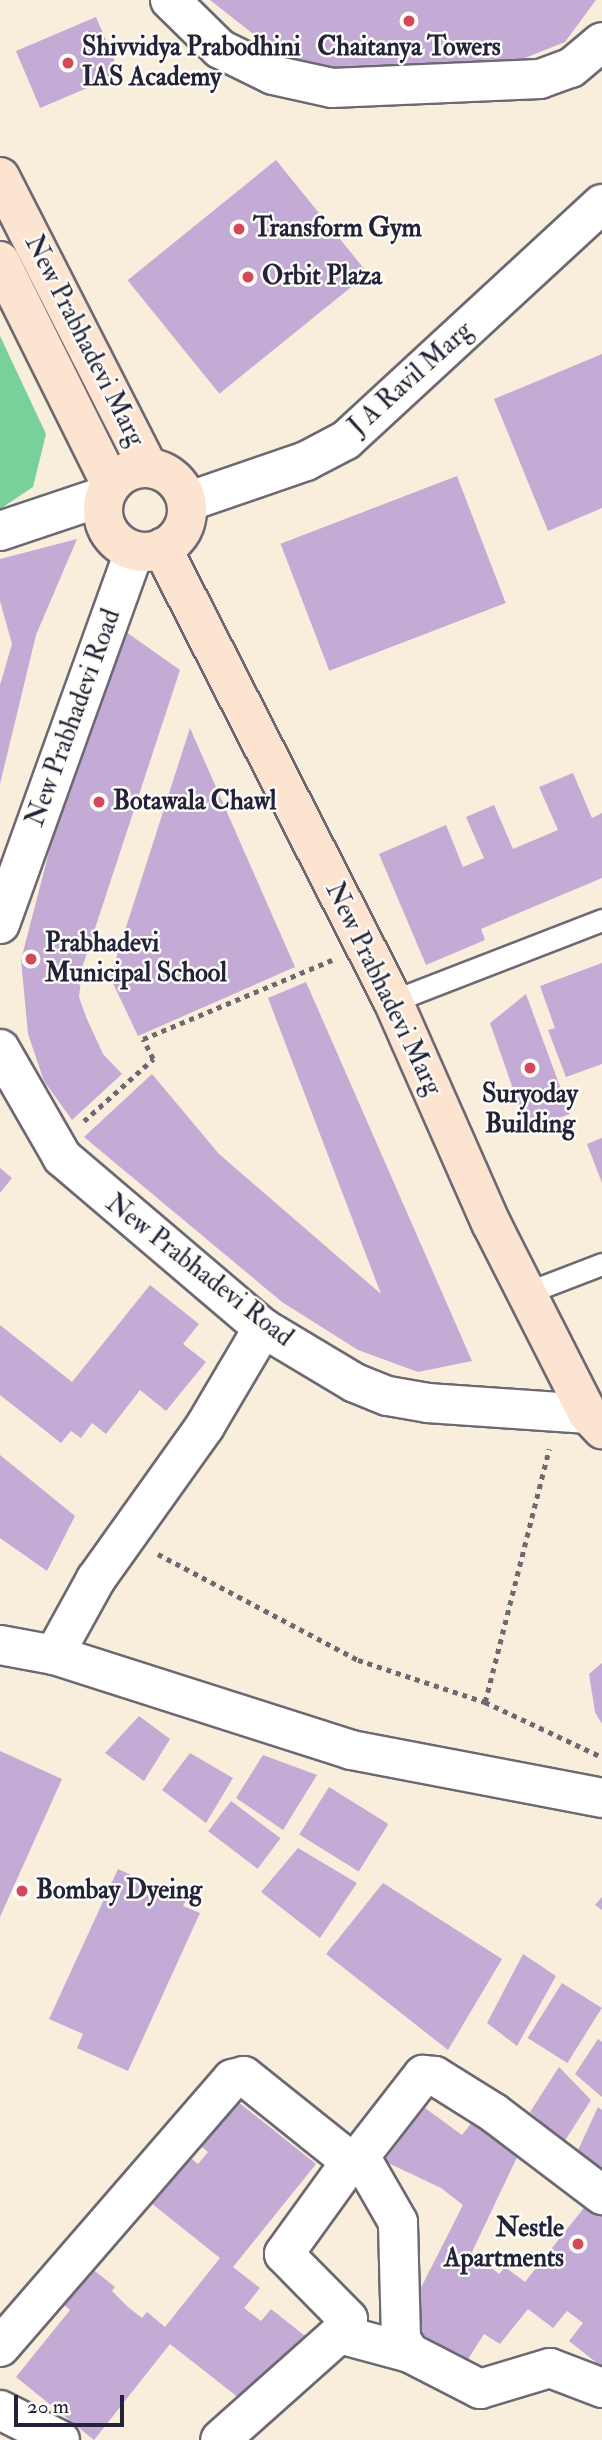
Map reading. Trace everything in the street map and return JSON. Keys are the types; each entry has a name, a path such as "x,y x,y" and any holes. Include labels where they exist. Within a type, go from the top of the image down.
{"main road":[{"name":"New Prabhadevi Marg","path":"0,177 148,467"},
{"name":"New Prabhadevi Marg","path":"0,261 107,490 104,523 121,545 148,550 365,946 393,1001 491,1223 529,1292 581,1419"},
{"name":"New Prabhadevi Marg","path":"107,490 134,468 148,467 173,478 187,502"},
{"path":"148,550 183,530 187,502"}],"street":[{"path":"170,0 220,49 273,75 332,88 540,79 571,68 602,42"},
{"name":"J A Ravil Marg","path":"187,502 306,461 346,440 602,204"},
{"path":"0,531 107,490"},
{"name":"New Prabhadevi Road","path":"0,924 148,550"},
{"name":"New Prabhadevi Road","path":"0,1049 55,1147 94,1188 263,1328 355,1382 388,1396 581,1419"},
{"path":"54,1655 126,1537 205,1426 263,1328"},
{"path":"0,1645 54,1655 351,1750 602,1798"},
{"path":"410,2353 401,2339 398,2222 360,2156 423,2075 435,2076 494,2113 602,2195"},
{"path":"0,2347 70,2262 238,2076 345,2157 346,2168 284,2254 348,2319 339,2334 220,2440"},
{"path":"339,2334 410,2353 480,2389 550,2368 602,2388"},
{"path":"0,2410 60,2440"}],"lane":[{"path":"393,1001 602,920"},
{"path":"529,1292 602,1264"}],"path":[{"path":"55,1147 153,1059 143,1039 365,946"},
{"path":"485,1702 554,1431 581,1419"},
{"path":"126,1537 358,1660 485,1702 602,1757"}],"green space":[{"path":"0,336 46,434 33,487 0,509"}],"building":[{"name":"Chaitanya Towers","path":"210,0 596,0 565,42 492,71 300,71"},
{"name":"Shivvidya Prabodhini IAS Academy","path":"96,17 120,74 40,108 16,51"},
{"name":"Orbit Plaza","path":"276,160 368,273 219,394 128,280"},
{"path":"602,354 602,508 548,531 494,399"},
{"path":"457,476 506,603 329,671 281,544"},
{"path":"77,539 36,635 0,784 0,685 12,644 0,601 0,559"},
{"name":"Botawala Chawl","path":"109,620 180,670 82,968 79,997 86,1017 103,1054 122,1074 72,1120 44,1081 28,1034 21,960"},
{"path":"190,728 295,967 138,1036 110,977"},
{"path":"573,773 592,818 602,813 602,878 481,929 485,940 426,965 379,854 446,825 463,867 484,858 466,817 494,805 513,849 558,830 539,787"},
{"path":"602,963 602,1064 566,1077 548,1030 555,1028 540,986"},
{"path":"306,982 472,1361 418,1372 358,1350 282,1302 84,1137 152,1074 219,1154 381,1294 268,998"},
{"name":"Suryoday Building","path":"526,994 570,1114 527,1129 490,1023"},
{"path":"602,1138 602,1183 587,1144"},
{"path":"0,1168 12,1178 0,1193"},
{"path":"150,1285 199,1324 183,1344 206,1362 166,1411 140,1390 106,1434 92,1423 81,1438 71,1431 61,1443 0,1395 0,1325 72,1382"},
{"path":"0,1455 75,1516 47,1571 0,1538"},
{"path":"602,1663 602,1724 595,1712 589,1674"},
{"path":"139,1716 170,1739 144,1781 105,1753"},
{"path":"0,1751 62,1779 0,1917"},
{"path":"190,1753 233,1778 206,1823 162,1790"},
{"path":"263,1755 317,1775 283,1830 236,1798"},
{"path":"329,1787 388,1824 359,1872 299,1834"},
{"path":"231,1801 281,1838 258,1869 208,1831"},
{"path":"298,1848 357,1883 320,1938 261,1892"},
{"path":"118,1869 186,1900 183,1906 200,1913 128,2071 77,2048 83,2034 49,2019"},
{"path":"383,1883 502,1959 448,2050 326,1954"},
{"path":"602,1897 602,1910 595,1905"},
{"path":"523,1954 556,1976 517,2046 487,2023"},
{"path":"562,1983 602,2008 567,2063 528,2038"},
{"path":"598,2039 602,2042 602,2097 575,2074"},
{"path":"559,2067 591,2100 564,2142 530,2112"},
{"path":"237,2101 316,2164 233,2267 260,2288 244,2308 261,2321 271,2309 309,2339 253,2409 170,2344 94,2440 16,2377 70,2310 57,2299 86,2264 115,2287 112,2291 128,2307 142,2318 147,2312 165,2327 220,2258 141,2195 179,2148 198,2164 208,2152 201,2146"},
{"path":"598,2107 602,2110 602,2186 572,2163"},
{"name":"Nestle Apartments","path":"425,2108 462,2135 476,2117 520,2151 472,2252 499,2274 505,2267 525,2282 587,2204 602,2216 602,2367 569,2341 583,2323 567,2311 553,2328 528,2309 500,2344 484,2334 467,2361 403,2323 463,2205 441,2188 384,2161"}],"place":[{"name":"Chaitanya Towers","path":"409,21"},
{"name":"Shivvidya Prabodhini IAS Academy","path":"68,63"},
{"name":"Transform Gym","path":"239,229"},
{"name":"Orbit Plaza","path":"248,277"},
{"name":"Botawala Chawl","path":"99,802"},
{"name":"Prabhadevi Municipal School","path":"31,959"},
{"name":"Suryoday Building","path":"530,1068"},
{"name":"Bombay Dyeing","path":"22,1891"},
{"name":"Nestle Apartments","path":"578,2244"}]}
